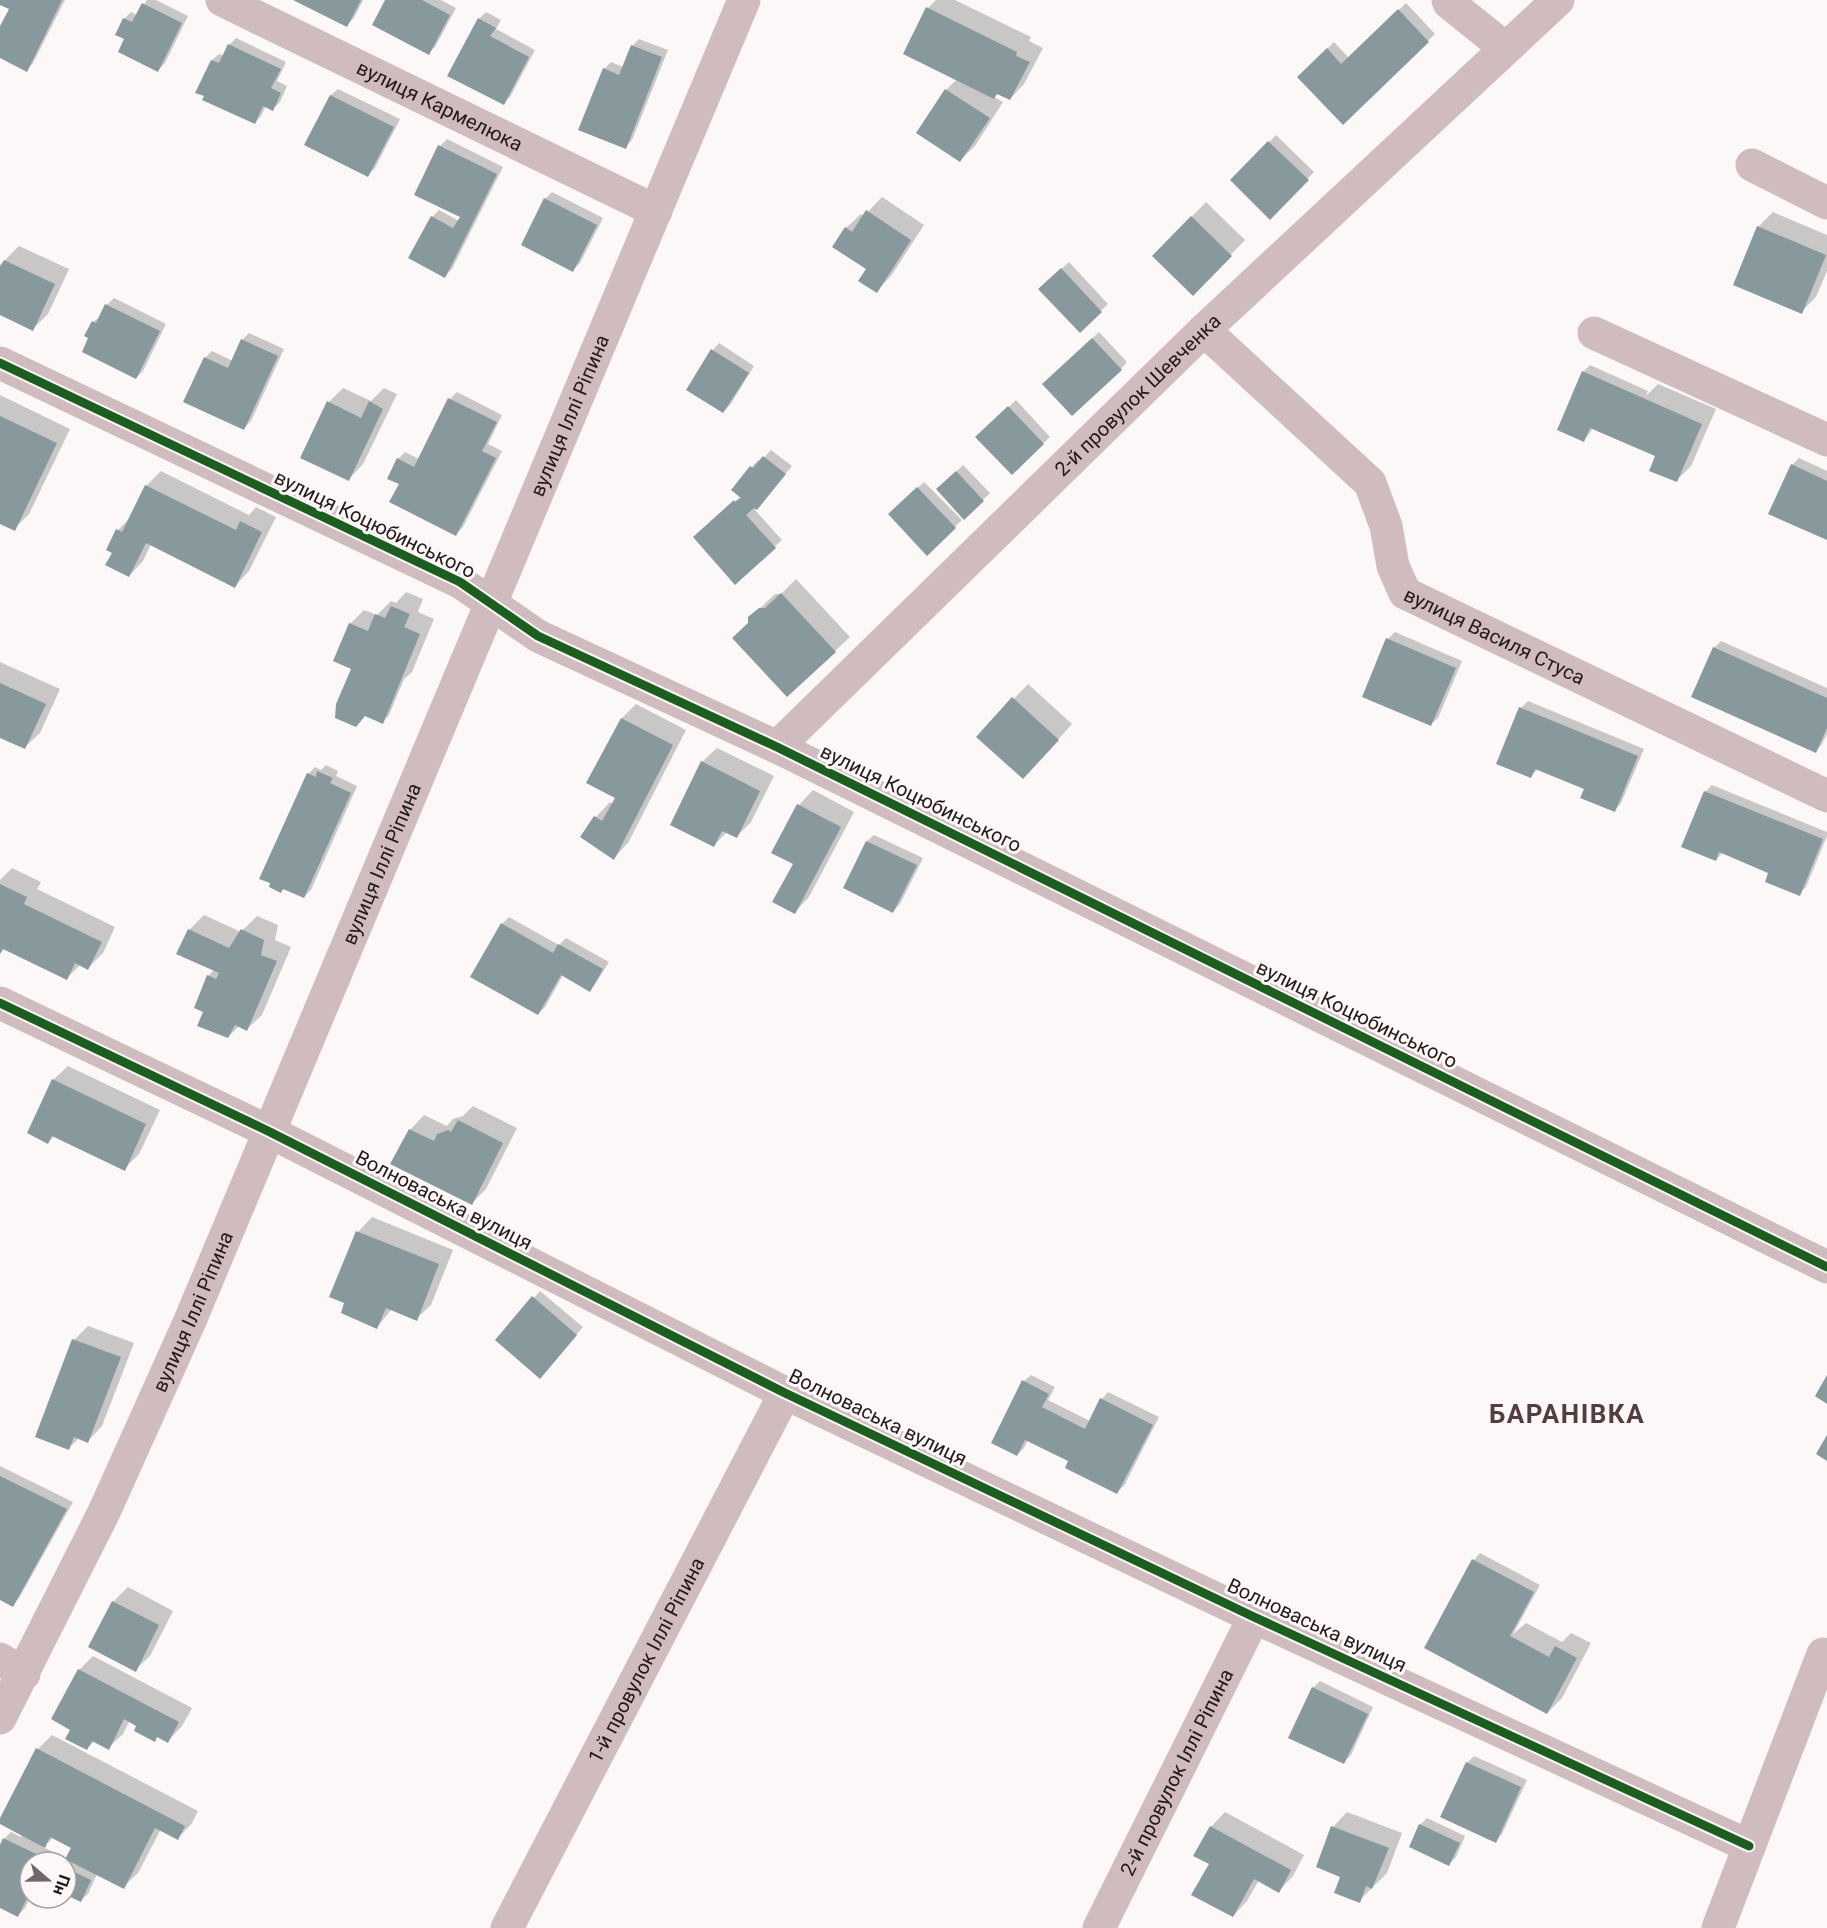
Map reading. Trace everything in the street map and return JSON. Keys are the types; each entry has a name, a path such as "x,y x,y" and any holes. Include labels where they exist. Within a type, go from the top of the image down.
{"street":[{"name":"вулиця Кармелюка","path":"222,0 656,211"},
{"name":"вулиця Іллі Ріпина","path":"0,1718 12,1666 109,1502 189,1323 744,0"},
{"path":"1448,0 1505,48"},
{"name":"2-й провулок Шевченка","path":"777,747 1204,330 1558,0"},
{"path":"1752,165 1827,203"},
{"name":"вулиця Василя Стуса","path":"1204,330 1370,483 1386,526 1394,566 1406,593 1827,796"},
{"path":"1594,333 1827,440"},
{"name":"вулиця Коцюбинського","path":"0,363 460,582 538,636 777,747 1827,1267"},
{"name":"Волноваська вулиця","path":"0,1003 270,1132 785,1393 1254,1617 1749,1846"},
{"name":"1-й провулок Іллі Ріпина","path":"507,1928 785,1393"},
{"name":"2-й провулок Іллі Ріпина","path":"1099,1928 1254,1617"},
{"path":"1718,1928 1823,1654"}],"building":[{"path":"0,0 62,0 27,72 0,58 0,26 9,9 0,5"},
{"path":"293,0 361,0 347,27"},
{"path":"385,0 422,0 450,15 429,55 372,25"},
{"path":"142,3 182,23 158,72 118,52 124,39 115,35 123,18 132,22"},
{"path":"926,7 1017,52 1016,56 1030,62 1010,100 997,94 994,99 903,54"},
{"path":"1398,9 1429,42 1343,125 1297,77 1327,48 1341,64"},
{"path":"478,18 496,28 490,36 529,57 504,105 447,76"},
{"path":"228,44 281,69 271,88 281,93 273,111 263,106 255,124 202,100 204,96 195,93 211,60 219,63"},
{"path":"631,45 662,57 626,149 578,130 603,68 619,75"},
{"path":"945,89 990,118 960,162 916,133"},
{"path":"330,95 394,127 368,177 304,145"},
{"path":"1268,141 1309,180 1270,220 1230,180"},
{"path":"438,145 497,174 445,278 408,258 431,216 453,228 460,217 414,195"},
{"path":"544,198 597,225 573,272 521,245"},
{"path":"866,210 911,240 877,293 858,281 866,269 832,247 845,227 852,232"},
{"path":"1191,216 1232,256 1193,296 1152,256"},
{"path":"1757,226 1826,255 1802,314 1733,285"},
{"path":"4,260 55,284 33,331 0,315 0,267"},
{"path":"1061,268 1102,312 1080,333 1038,289"},
{"path":"105,304 160,331 136,379 82,352 88,338 84,336 92,321 96,323"},
{"path":"1092,338 1122,370 1072,416 1042,384"},
{"path":"241,339 278,356 244,430 183,402 204,357 228,368"},
{"path":"711,349 749,373 723,413 686,390"},
{"path":"1582,371 1702,424 1677,482 1649,471 1655,456 1590,428 1584,442 1557,430"},
{"path":"448,398 497,422 482,451 496,458 456,536 389,502 399,484 387,479 397,458 414,467"},
{"path":"327,401 361,418 369,401 383,409 349,481 300,458"},
{"path":"1008,406 1044,444 1012,475 975,437"},
{"path":"0,416 57,443 15,531 0,524"},
{"path":"763,456 786,474 757,510 754,508 746,515 776,548 735,585 693,537 734,500 735,502 741,498 731,490 750,466 753,468"},
{"path":"1791,464 1827,481 1827,540 1768,514"},
{"path":"956,471 984,501 964,520 936,489"},
{"path":"145,485 236,530 240,521 262,532 235,588 146,543 129,577 105,565 112,553 106,550 116,529 122,532"},
{"path":"917,487 956,528 927,556 888,514"},
{"path":"781,593 836,652 787,697 732,638 748,623 748,617 759,608 765,608"},
{"path":"391,606 410,614 404,627 420,634 383,724 365,716 356,727 335,718 336,704 351,669 333,661 349,623 368,631 375,614 385,618"},
{"path":"1386,638 1456,668 1431,726 1362,697"},
{"path":"1713,647 1827,698 1827,728 1816,753 1691,697"},
{"path":"0,683 46,704 25,749 0,738"},
{"path":"1012,697 1059,740 1023,779 976,737"},
{"path":"1519,707 1638,756 1615,812 1580,798 1584,789 1535,769 1531,778 1496,764"},
{"path":"621,718 673,745 614,860 580,837 594,816 602,821 615,798 586,783"},
{"path":"701,761 760,791 737,838 722,831 714,847 670,825"},
{"path":"317,771 333,778 330,783 351,793 304,898 283,889 281,893 269,887 270,883 259,879 307,773 316,777"},
{"path":"1704,791 1823,839 1800,896 1765,882 1768,873 1719,852 1716,861 1681,847"},
{"path":"797,804 841,827 795,914 772,902 793,864 771,853"},
{"path":"866,841 917,865 893,913 843,888"},
{"path":"0,884 27,897 24,904 102,942 88,970 75,963 67,980 3,949 0,954"},
{"path":"501,923 553,953 558,944 603,969 590,992 561,975 538,1015 470,977"},
{"path":"188,929 229,948 241,929 264,940 261,955 277,961 247,1031 235,1025 228,1038 197,1026 203,1012 194,1008 207,975 216,979 219,973 176,954"},
{"path":"52,1079 146,1124 125,1171 52,1136 48,1144 27,1133"},
{"path":"458,1120 503,1143 472,1205 390,1164 409,1129 434,1141 437,1134 448,1130 451,1132"},
{"path":"356,1231 439,1264 417,1321 386,1308 377,1329 341,1313 344,1303 329,1297"},
{"path":"532,1296 577,1335 540,1379 495,1340"},
{"path":"72,1339 121,1357 88,1443 74,1437 69,1450 35,1437"},
{"path":"1827,1375 1827,1404 1815,1396"},
{"path":"1022,1380 1049,1394 1042,1407 1085,1429 1100,1398 1153,1425 1117,1494 1065,1468 1068,1461 1025,1440 1017,1456 991,1443"},
{"path":"1827,1435 1827,1461 1816,1454"},
{"path":"0,1476 67,1509 13,1607 0,1600"},
{"path":"1472,1559 1534,1592 1510,1636 1549,1657 1555,1646 1577,1658 1547,1714 1424,1648"},
{"path":"112,1601 159,1625 136,1672 88,1647"},
{"path":"78,1669 179,1722 168,1743 157,1737 155,1742 134,1731 136,1726 124,1719 109,1750 92,1741 87,1750 65,1739 70,1730 51,1719"},
{"path":"1312,1687 1368,1714 1344,1764 1288,1738"},
{"path":"36,1748 185,1826 178,1840 155,1828 124,1889 78,1866 78,1850 70,1850 71,1848 50,1837 45,1848 0,1824 0,1818"},
{"path":"1466,1762 1521,1787 1496,1843 1440,1817"},
{"path":"1419,1824 1460,1843 1449,1866 1409,1847"},
{"path":"1210,1826 1291,1870 1279,1893 1254,1879 1233,1917 1191,1895 1209,1864 1193,1856"},
{"path":"1331,1826 1389,1848 1372,1889 1366,1886 1360,1903 1334,1893 1340,1877 1316,1867"},
{"path":"3,1838 28,1850 18,1850 18,1910 21,1910 18,1917 0,1908 0,1845"},
{"path":"78,1874 91,1880 81,1902 78,1901"}],"cycle path":[{"path":"0,363 460,582 538,636 777,747 1827,1267"},
{"path":"0,1003 270,1132 785,1393 1254,1617 1749,1846"}],"district":[{"name":"БАРАНІВКА","path":"1567,1414"}]}
